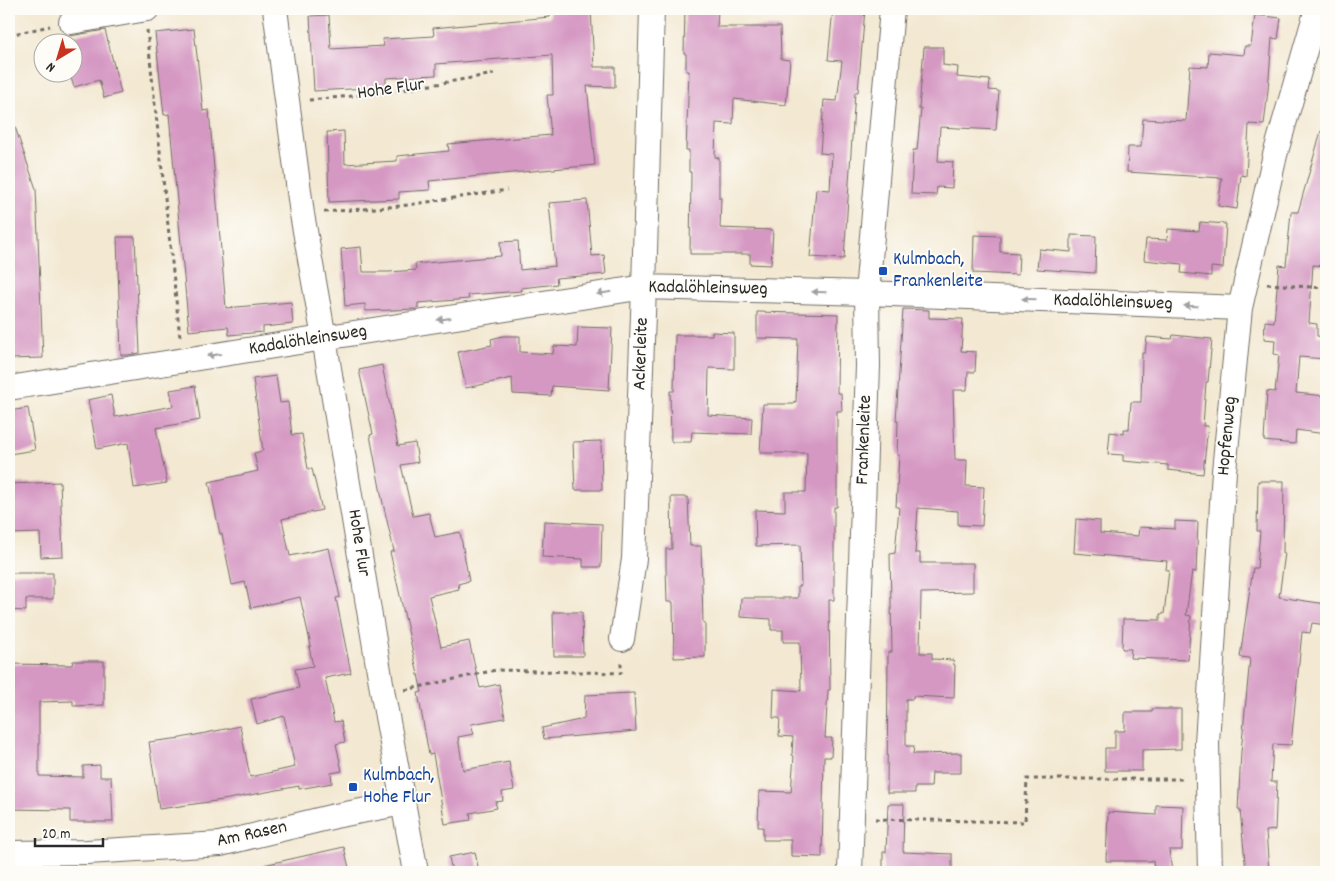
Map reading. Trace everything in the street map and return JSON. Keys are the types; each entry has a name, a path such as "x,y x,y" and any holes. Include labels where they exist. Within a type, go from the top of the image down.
{"street":[{"path":"71,22 146,9"},
{"name":"Hohe Flur","path":"275,9 302,214 383,695 416,872"},
{"name":"Ackerleite","path":"622,639 634,559 652,9"},
{"name":"Frankenleite","path":"850,872 867,376 868,293 892,9"},
{"name":"Hopfenweg","path":"1210,872 1207,743 1224,471 1240,308 1276,156 1317,9"},
{"name":"Kadalöhleinsweg","path":"9,388 644,287 868,293 1240,308"},
{"name":"Am Rasen","path":"9,853 87,862 220,844 335,816 403,803"}],"path":[{"path":"146,9 182,360"},
{"path":"9,34 71,22"},
{"name":"Hohe Flur","path":"287,102 385,93 494,74"},
{"path":"302,214 401,206 507,190"},
{"path":"1247,282 1326,288"},
{"path":"383,695 496,670 621,673 622,639"},
{"path":"852,819 1025,822 1028,779 1209,779"}],"building":[{"path":"550,9 591,9 594,67 615,67 615,87 587,86 595,165 429,181 430,190 399,192 399,199 329,202 327,132 344,131 345,164 397,161 397,156 449,151 448,144 551,135 547,95 553,95 552,55 436,64 436,75 386,78 386,87 314,91 310,16 329,15 331,49 384,46 383,39 434,36 433,28 550,17"},
{"path":"685,9 718,9 717,27 780,27 781,59 790,60 786,105 734,99 733,124 716,123 715,157 719,158 720,228 773,230 771,265 750,264 750,254 690,254 691,172 689,172 689,150 686,150 689,71 686,71 686,54 684,53"},
{"path":"833,9 865,9 858,92 855,92 844,259 810,257 816,189 830,190 832,154 820,153 824,100 837,101 842,61 828,60"},
{"path":"1255,15 1281,18 1278,39 1272,38 1264,125 1249,124 1246,176 1241,175 1237,209 1218,206 1222,178 1127,172 1128,147 1141,147 1143,119 1186,121 1190,66 1208,67 1209,52 1244,55 1245,46 1251,46"},
{"path":"194,29 203,111 209,110 226,308 291,302 293,324 263,327 263,332 229,335 228,327 189,331 169,114 164,115 155,33"},
{"path":"105,30 121,93 104,98 99,80 74,87 72,82 82,82 82,34"},
{"path":"924,47 943,47 943,65 958,67 957,77 990,80 989,90 999,91 996,130 940,127 938,161 953,162 952,188 937,187 936,195 911,194 913,150 917,150 921,109 919,109"},
{"path":"9,118 12,118 36,189 43,358 9,359"},
{"path":"1321,131 1326,132 1326,266 1313,265 1309,323 1317,324 1317,336 1326,337 1326,359 1299,357 1296,393 1326,396 1326,434 1296,430 1295,444 1264,441 1267,391 1275,392 1279,355 1274,354 1275,340 1264,339 1265,321 1274,322 1279,265 1286,266 1291,212 1298,212"},
{"path":"587,200 592,256 604,255 606,274 556,278 557,284 521,288 522,291 468,295 469,299 418,303 418,309 366,311 365,304 345,306 341,249 361,247 363,272 389,272 416,270 415,264 501,256 500,242 518,241 520,270 555,266 549,203"},
{"path":"1200,222 1226,224 1223,268 1211,267 1211,276 1181,273 1182,264 1144,260 1146,239 1167,240 1168,229 1199,231"},
{"path":"974,235 1000,236 1000,252 1019,253 1018,275 973,273"},
{"path":"1071,235 1096,236 1095,273 1037,269 1039,249 1071,252"},
{"path":"117,237 135,237 140,353 128,355 121,355"},
{"path":"903,309 929,310 929,318 963,319 961,351 976,352 975,372 968,372 967,390 953,390 955,460 967,460 966,486 984,487 982,526 958,525 958,511 918,508 915,553 920,553 920,563 973,563 973,592 921,593 920,653 932,653 932,659 953,660 955,665 954,698 913,696 913,699 906,699 906,746 914,746 913,754 961,753 961,773 932,773 931,787 915,787 915,793 887,793 888,652 892,652 890,554 895,553 899,507 896,507 899,455 897,455 898,421 896,421"},
{"path":"757,312 838,314 837,393 841,393 842,411 837,411 837,507 834,507 834,600 829,600 830,690 828,690 825,738 832,738 831,757 824,757 822,857 791,856 791,840 763,840 763,827 758,827 759,791 791,792 794,756 792,755 793,737 779,736 780,718 773,718 774,689 801,691 800,642 783,642 783,630 771,630 771,619 740,617 741,598 798,598 798,586 801,586 800,545 756,546 755,510 785,511 785,492 806,492 807,453 760,453 763,404 794,404 794,401 796,402 798,339 757,338"},
{"path":"578,327 612,328 609,390 552,386 551,396 513,394 512,378 466,388 458,352 492,345 491,339 503,336 520,336 520,352 553,354 554,346 577,347"},
{"path":"712,332 734,333 734,369 709,368 708,415 752,418 751,434 692,432 691,442 671,442 670,391 674,391 675,335 712,335"},
{"path":"1173,335 1212,339 1208,382 1206,382 1203,426 1208,426 1203,474 1168,470 1168,465 1123,461 1123,455 1108,454 1110,432 1124,434 1124,429 1129,429 1131,402 1141,402 1142,353 1145,353 1147,337 1172,339"},
{"path":"382,365 398,446 415,443 418,462 401,465 413,516 429,513 435,537 460,532 469,581 458,584 459,589 429,596 441,647 469,641 480,688 499,684 505,718 471,724 474,734 458,737 463,770 509,762 514,790 502,792 503,801 495,802 497,808 470,813 471,820 445,824 433,754 429,755 418,693 422,692 390,552 394,551 382,499 370,435 373,434 359,370"},
{"path":"276,376 280,403 288,402 292,435 302,434 308,469 312,469 322,510 282,519 290,556 329,548 340,597 336,598 351,673 325,678 334,722 341,721 345,742 336,744 342,771 331,773 332,783 299,789 299,786 159,809 149,742 181,738 240,726 250,777 295,767 284,716 257,724 251,699 299,688 295,669 313,666 309,647 311,646 300,597 251,608 245,582 232,585 209,482 258,471 254,453 263,451 253,379"},
{"path":"195,386 200,420 156,428 167,483 134,488 128,443 97,449 88,400 111,395 115,417 173,406 170,390"},
{"path":"28,408 35,450 9,454 9,411"},
{"path":"601,441 602,490 575,490 573,442"},
{"path":"1258,481 1284,481 1283,553 1285,553 1279,597 1326,604 1326,625 1312,623 1310,633 1302,632 1291,745 1273,744 1271,782 1277,782 1275,830 1266,831 1269,872 1246,872 1240,810 1238,810 1241,752 1250,658 1240,657 1253,568 1257,568 1260,531 1257,531"},
{"path":"60,482 63,556 41,557 40,533 9,534 9,484"},
{"path":"671,497 688,497 690,546 701,546 705,657 674,658 673,602 667,602 666,568 666,549 672,549"},
{"path":"1076,519 1100,521 1100,533 1138,536 1139,527 1175,529 1175,521 1198,522 1196,572 1192,571 1186,615 1191,616 1188,660 1130,658 1131,649 1122,649 1123,619 1160,620 1160,614 1164,614 1169,570 1166,570 1167,561 1074,553"},
{"path":"544,521 602,524 601,567 583,567 583,559 542,557"},
{"path":"9,573 53,573 53,599 26,599 26,611 9,610"},
{"path":"553,612 582,612 583,656 554,656"},
{"path":"73,661 104,661 104,705 73,706 73,701 39,702 39,776 83,777 83,766 100,765 100,777 111,777 113,822 70,822 70,810 9,809 9,664 72,665"},
{"path":"634,693 636,731 544,739 542,728 584,719 585,695"},
{"path":"1152,709 1181,709 1181,749 1142,750 1142,771 1105,771 1105,748 1115,748 1115,731 1125,731 1125,712 1152,712"},
{"path":"888,804 904,804 903,852 952,854 952,872 883,872 883,852 886,852"},
{"path":"1156,805 1183,806 1182,850 1169,850 1172,872 1154,872 1153,861 1106,861 1108,812 1156,815"},
{"path":"344,847 350,872 265,872 264,865"},
{"path":"475,852 479,872 452,872 449,857"}],"place":[{"name":"Kulmbach, Frankenleite","path":"883,271"},
{"name":"Kulmbach, Hohe Flur","path":"353,787"}]}
